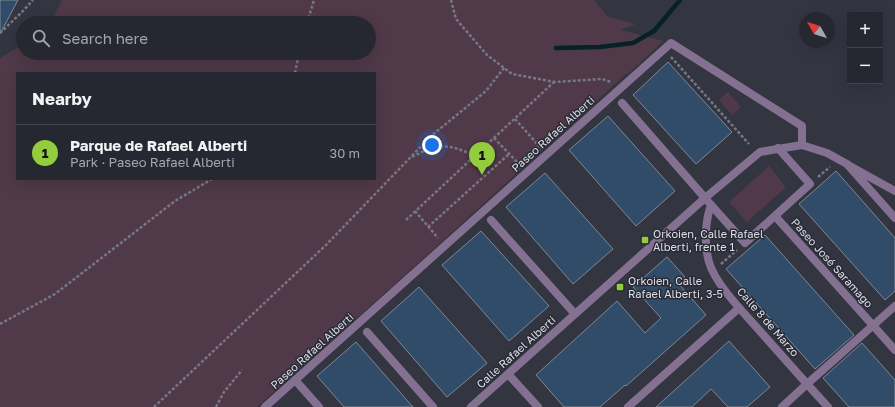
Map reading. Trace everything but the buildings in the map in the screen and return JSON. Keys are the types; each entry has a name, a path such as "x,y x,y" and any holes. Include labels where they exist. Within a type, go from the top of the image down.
{"street":[{"path":"664,49 671,43 802,126 802,145 827,153 895,191"},
{"name":"Paseo Rafael Alberti","path":"265,407 664,49"},
{"path":"622,103 745,243"},
{"name":"Calle Rafael Alberti","path":"471,407 705,198 760,152 802,145"},
{"path":"778,148 810,184"},
{"path":"847,164 895,218"},
{"name":"Paseo José Saramago","path":"745,243 810,184"},
{"name":"Calle 8 de Marzo","path":"711,205 707,218 706,230 709,262 720,284 739,308 828,407"},
{"name":"Paseo José Saramago","path":"775,216 895,350"},
{"path":"491,220 575,314"},
{"name":"Paseo José Saramago","path":"782,407 895,306"},
{"path":"628,407 739,308"},
{"path":"367,332 433,407"},
{"path":"508,374 538,407"},
{"path":"295,380 319,407"}],"path":[{"path":"18,16 33,0"},
{"path":"309,16 314,0"},
{"path":"451,0 456,19 487,55 512,74 555,82 602,79 623,86"},
{"path":"0,33 16,18"},
{"path":"664,49 749,144"},
{"path":"295,72 298,60"},
{"path":"154,407 326,245 431,136 486,91 504,68"},
{"path":"406,220 555,82"},
{"path":"515,119 547,154"},
{"path":"494,138 527,172"},
{"path":"410,158 430,148 440,146 459,149 475,156"},
{"path":"428,227 509,154"},
{"path":"810,184 830,167"},
{"path":"0,324 55,294 175,201 210,180"},
{"path":"415,211 445,246"},
{"path":"721,264 745,243"},
{"path":"216,407 224,392 242,370"}],"shaded area":[{"path":"62,0 594,0 608,17 636,24 621,30 663,41 257,407 0,407 0,58 16,48 16,60 376,60 376,16 54,16"},
{"path":"728,92 741,107 732,115 719,100"},
{"path":"769,166 786,187 747,222 729,202"}],"waterway":[{"path":"556,48 600,47 633,43 654,31 680,0"}],"place":[{"name":"Parque de Rafael Alberti","path":"482,175"},
{"name":"Orkoien, Calle Rafael Alberti, frente 1","path":"645,240"},
{"name":"Orkoien, Calle Rafael Alberti, 3-5","path":"620,287"}]}
